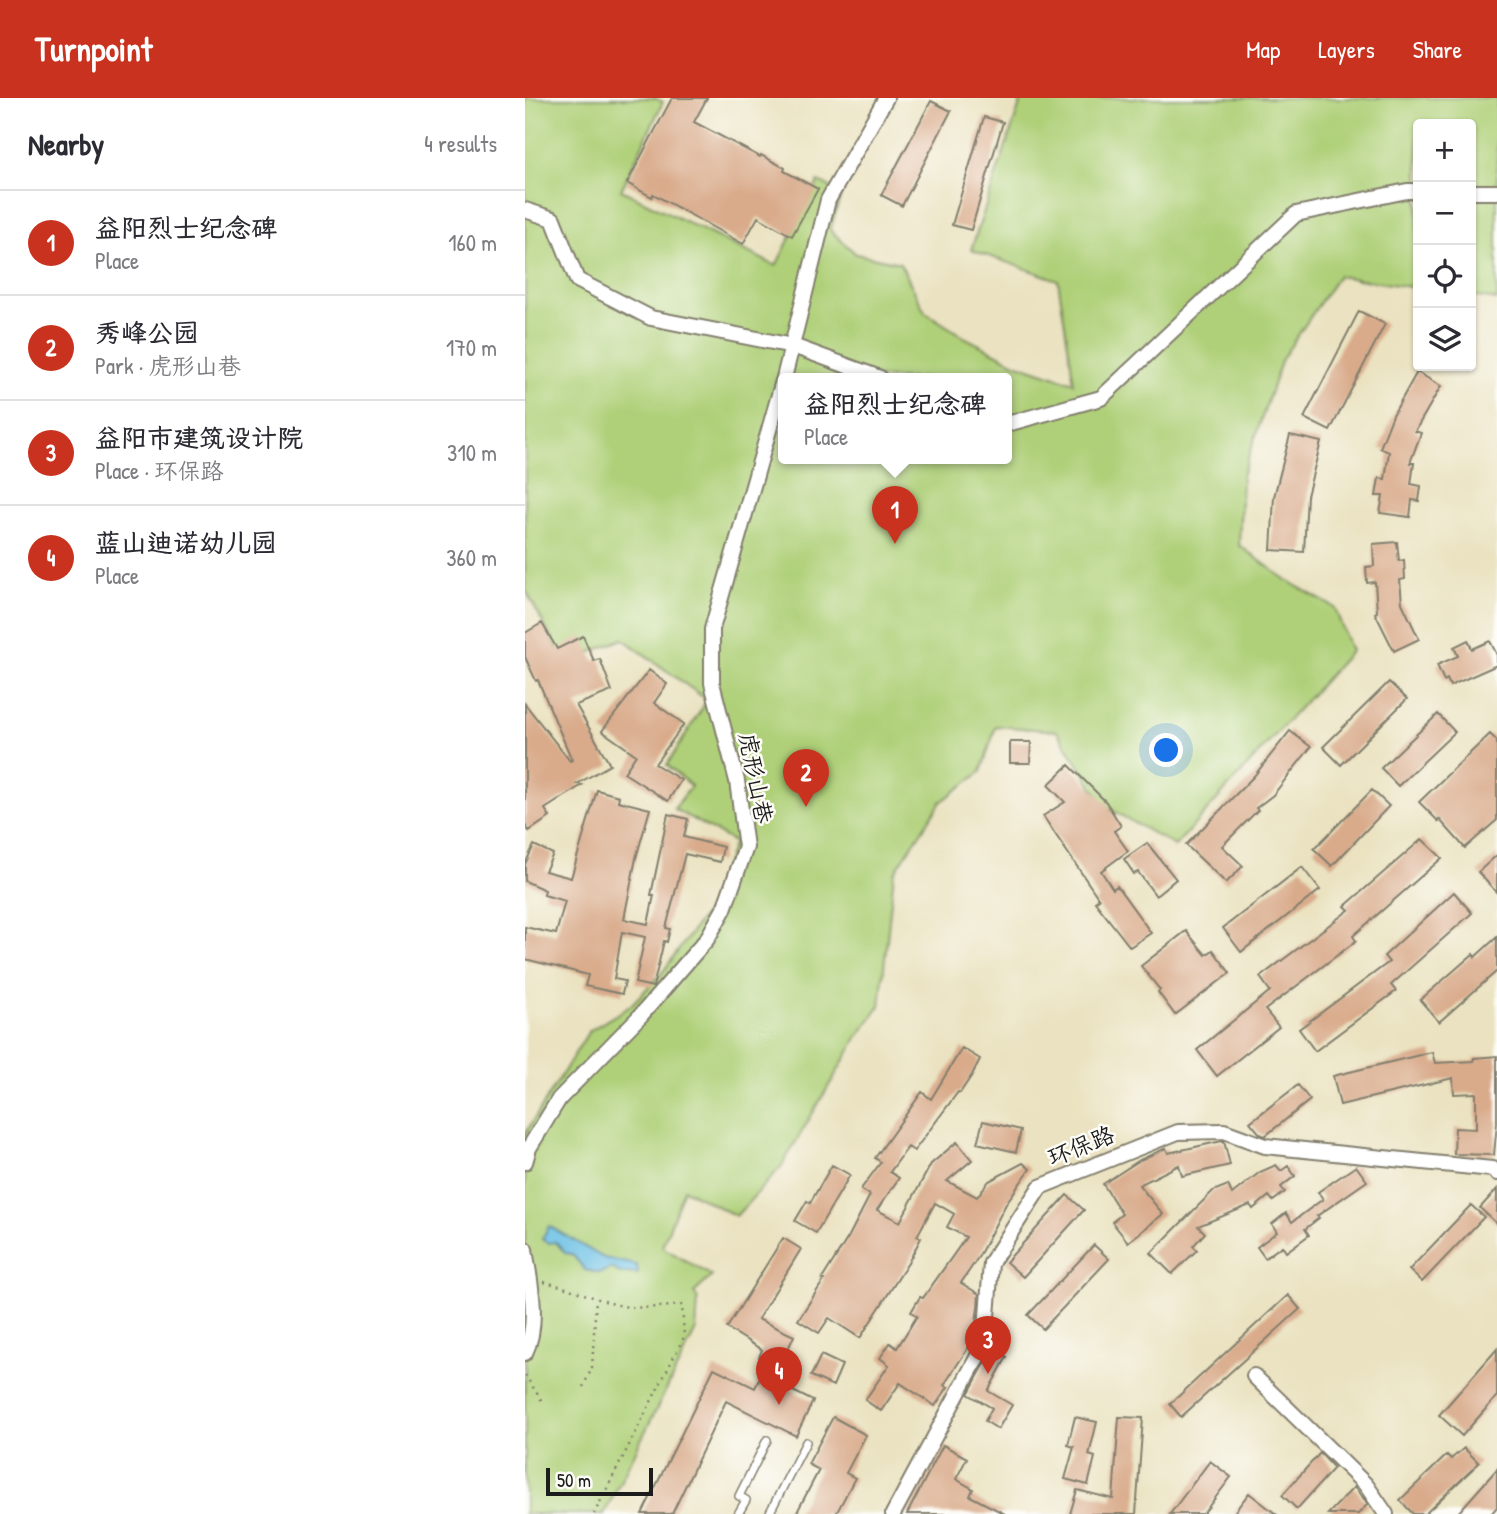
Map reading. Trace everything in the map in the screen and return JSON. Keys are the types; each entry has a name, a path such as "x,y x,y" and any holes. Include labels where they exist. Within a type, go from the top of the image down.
{"street":[{"name":"虎形山巷","path":"785,373 828,200 886,98"},
{"path":"1012,423 1101,398 1296,214 1413,191"},
{"path":"1476,192 1497,192"},
{"path":"525,210 552,219 577,280 651,318 793,346 866,373"},
{"name":"虎形山巷","path":"525,1162 528,1143 559,1099 642,1014 707,939 724,909 746,848 737,781 712,683 712,629 778,397"},
{"name":"环保路","path":"893,1514 985,1343 991,1263 1040,1187 1178,1132 1224,1131 1265,1146 1492,1169 1497,1173"},
{"path":"525,1249 533,1330 525,1353"},
{"path":"1254,1376 1366,1485 1386,1514"}],"lane":[{"path":"738,1514 746,1500 739,1496 767,1440"},
{"path":"769,1514 806,1442"}],"path":[{"path":"530,1280 565,1286 615,1304 650,1308 682,1305 684,1337 594,1514"},
{"path":"583,1387 593,1368 596,1297"},
{"path":"525,1374 544,1404"}],"green space":[{"path":"525,98 655,98 663,102 621,190 776,266 818,182 842,192 830,230 856,254 900,263 925,312 964,337 1015,363 1074,383 1058,280 971,250 1022,98 1497,98 1497,300 1476,297 1476,119 1413,119 1413,287 1338,276 1282,359 1242,476 1239,545 1286,580 1335,608 1351,651 1175,846 1105,806 1057,731 996,726 981,772 941,802 894,873 880,1006 857,1038 781,1167 736,1216 684,1189 662,1247 712,1276 694,1293 698,1300 696,1330 604,1514 525,1514 525,1134 589,1031 630,1006 662,973 711,905 734,842 674,809 691,786 667,765 707,700 623,639 565,663 525,589"}],"water":[{"path":"549,1226 604,1258 637,1265 638,1274 620,1273 612,1268 600,1273 585,1270 572,1254 565,1253 556,1242 549,1243 542,1239"}],"building":[{"path":"672,98 707,98 694,122 760,157 761,155 818,189 792,236 758,217 743,244 653,194 652,197 627,183"},
{"path":"931,101 951,111 902,206 881,195"},
{"path":"984,117 1003,122 971,230 952,225"},
{"path":"1359,311 1385,324 1330,431 1304,418"},
{"path":"1417,372 1441,386 1415,431 1421,433 1410,463 1414,463 1411,484 1421,486 1419,501 1412,500 1410,517 1380,513 1383,496 1376,496 1379,478 1385,479 1389,452 1380,448 1393,415"},
{"path":"1290,435 1321,442 1307,496 1304,552 1271,550 1274,497"},
{"path":"1397,542 1399,561 1404,560 1405,579 1400,580 1402,603 1419,639 1394,651 1375,613 1375,582 1367,583 1366,567 1374,566 1373,544"},
{"path":"542,623 557,649 583,636 594,661 600,659 612,691 576,705 610,765 577,784 582,785 545,809 550,817 529,831 525,825 525,704 570,761 572,760 538,680 536,681 525,657 525,633"},
{"path":"1468,640 1472,649 1490,641 1497,655 1497,665 1450,686 1447,679 1444,681 1437,665 1458,656 1454,647"},
{"path":"649,670 667,684 654,703 684,724 655,764 681,780 668,801 624,773 636,755 602,731"},
{"path":"1389,682 1407,699 1341,765 1323,747"},
{"path":"1438,714 1455,732 1398,786 1381,768"},
{"path":"1290,731 1311,747 1273,795 1256,808 1258,810 1222,846 1243,866 1226,883 1186,845 1254,776"},
{"path":"1490,734 1497,741 1497,820 1465,848 1439,819 1438,821 1419,802"},
{"path":"1010,742 1031,742 1030,763 1010,763"},
{"path":"1069,765 1106,802 1121,826 1114,831 1128,851 1101,871 1113,889 1117,886 1151,933 1130,947 1095,902 1099,899 1043,816 1065,802 1048,785"},
{"path":"597,790 619,796 618,801 650,809 636,858 624,919 648,924 654,895 651,895 668,814 688,819 684,837 723,847 720,862 685,854 666,928 670,929 667,942 664,941 653,987 635,983 645,937 622,932 614,979 625,981 622,994 585,986 588,975 525,959 525,927 556,934 565,901 544,895 545,890 525,881 525,864 534,845 553,854 545,871 571,878"},
{"path":"1372,790 1389,806 1332,866 1314,849"},
{"path":"1422,839 1442,858 1353,936 1356,941 1265,1010 1279,1027 1217,1076 1197,1050 1270,991 1260,977 1349,910 1345,906"},
{"path":"1147,843 1176,879 1156,896 1138,872 1134,874 1124,859"},
{"path":"1497,855 1497,893 1478,872"},
{"path":"1302,867 1320,890 1241,952 1223,928"},
{"path":"1454,892 1472,913 1391,985 1396,991 1315,1051 1299,1029 1389,962 1384,956"},
{"path":"1186,931 1206,955 1213,950 1230,973 1175,1015 1141,966"},
{"path":"1497,937 1497,971 1439,1022 1420,1000"},
{"path":"962,1048 980,1059 972,1075 914,1151 908,1147 890,1172 899,1178 877,1210 900,1222 931,1164 957,1142 972,1160 947,1181 977,1197 989,1181 1023,1163 1030,1169 1007,1202 979,1256 961,1283 979,1294 978,1308 975,1329 967,1343 970,1345 944,1385 948,1387 935,1406 900,1383 881,1411 865,1400 889,1365 880,1358 890,1343 897,1348 917,1316 911,1312 920,1297 923,1298 966,1237 947,1227 954,1214 935,1203 917,1236 921,1238 908,1263 860,1338 829,1318 819,1333 798,1320 824,1280 822,1279 849,1236 870,1195 861,1189 881,1162 875,1158 922,1092 931,1099"},
{"path":"1432,1052 1435,1063 1474,1061 1474,1058 1497,1056 1494,1155 1454,1154 1455,1128 1476,1129 1476,1093 1454,1094 1453,1078 1340,1105 1333,1076"},
{"path":"1298,1085 1310,1100 1265,1136 1260,1134 1250,1122"},
{"path":"983,1121 1021,1130 1016,1152 977,1143"},
{"path":"1224,1141 1230,1165 1182,1176 1179,1165 1139,1185 1163,1214 1128,1242 1112,1222 1122,1214 1103,1184 1140,1160 1166,1148 1168,1153"},
{"path":"832,1165 850,1175 816,1233 795,1221 807,1201 810,1203"},
{"path":"1276,1165 1281,1171 1288,1166 1295,1176 1281,1187 1285,1192 1273,1201 1269,1196 1253,1209 1250,1205 1198,1226 1205,1233 1193,1246 1197,1250 1172,1274 1151,1253 1213,1191 1228,1185 1232,1194 1260,1172"},
{"path":"1356,1166 1367,1181 1317,1216 1319,1218 1305,1229 1309,1235 1286,1252 1282,1246 1265,1258 1257,1247 1277,1232 1272,1224 1286,1213 1292,1222 1323,1199 1318,1192"},
{"path":"1497,1189 1497,1224 1480,1208"},
{"path":"1067,1195 1084,1210 1023,1277 1006,1262"},
{"path":"1471,1205 1484,1217 1422,1282 1409,1270"},
{"path":"783,1238 801,1249 758,1319 794,1336 773,1381 813,1401 796,1436 726,1401 672,1514 642,1514 714,1368 755,1388 768,1361 759,1357 762,1350 727,1328"},
{"path":"1094,1245 1109,1259 1043,1329 1028,1315"},
{"path":"1288,1295 1300,1309 1181,1417 1170,1404"},
{"path":"993,1349 1007,1357 988,1391 1012,1405 998,1429 985,1421 992,1408 968,1394"},
{"path":"1497,1349 1497,1396 1462,1436 1439,1415"},
{"path":"821,1355 842,1365 833,1386 811,1376"},
{"path":"833,1417 866,1435 846,1473 855,1478 836,1514 796,1514 819,1470 808,1464"},
{"path":"1075,1417 1097,1422 1089,1455 1095,1457 1088,1485 1065,1479 1074,1447 1068,1445"},
{"path":"1119,1417 1143,1418 1136,1514 1070,1514 1077,1490 1113,1499"},
{"path":"943,1445 967,1458 956,1479 973,1489 970,1496 1005,1514 907,1514"},
{"path":"1464,1448 1479,1463 1425,1514 1413,1514 1400,1500 1447,1455 1451,1459"},
{"path":"1320,1453 1334,1468 1297,1509 1282,1495"},
{"path":"1210,1461 1231,1477 1203,1514 1170,1514"},
{"path":"1497,1469 1497,1507 1491,1514 1457,1514"},
{"path":"1354,1487 1368,1504 1358,1514 1328,1514"},
{"path":"1249,1493 1276,1514 1233,1514"}],"place":[{"name":"益阳烈士纪念碑","path":"895,544"},
{"name":"秀峰公园","path":"806,807"},
{"name":"益阳市建筑设计院","path":"988,1374"},
{"name":"蓝山迪诺幼儿园","path":"779,1405"}]}
